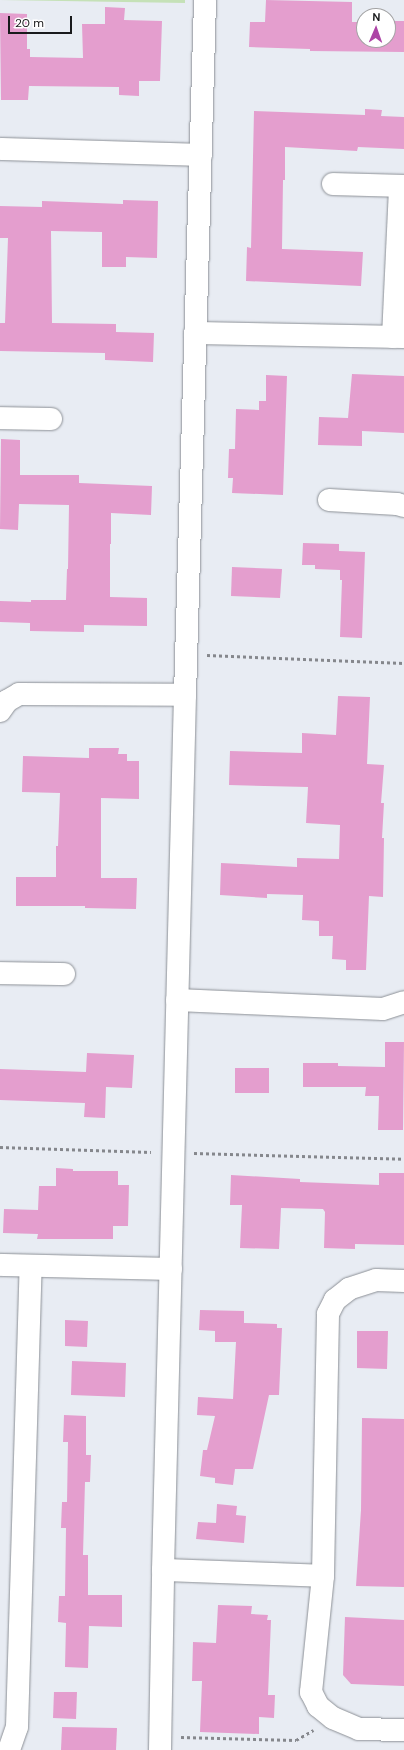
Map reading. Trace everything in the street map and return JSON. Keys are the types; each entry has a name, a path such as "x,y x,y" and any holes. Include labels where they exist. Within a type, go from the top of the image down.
{"street":[{"path":"160,1743 177,1000 205,0"},
{"path":"0,149 201,155"},
{"path":"195,333 399,337 402,186 332,184"},
{"path":"0,418 51,419"},
{"path":"329,500 404,506"},
{"path":"0,711 7,701 19,694 185,695"},
{"path":"0,973 64,974"},
{"path":"177,1000 383,1009 404,1002"},
{"path":"0,1265 171,1269"},
{"path":"9,1750 17,1727 31,1266"},
{"path":"404,1281 376,1280 348,1289 336,1300 328,1314 323,1576 311,1692 318,1706 333,1718 358,1729 404,1730"},
{"path":"163,1570 323,1576"}],"path":[{"path":"186,654 404,663"},
{"path":"0,1147 404,1159"},
{"path":"160,1743 296,1740 333,1718"}],"green space":[{"path":"0,0 185,0 185,3"}],"building":[{"path":"266,0 352,2 352,22 356,22 356,48 396,48 396,21 404,21 404,52 310,51 310,49 249,47 250,22 265,22"},
{"path":"105,7 125,8 124,20 162,21 160,81 139,81 139,96 119,95 119,87 29,86 28,100 1,100 0,13 27,14 27,49 30,49 30,57 83,58 82,24 105,24"},
{"path":"365,109 382,110 381,116 404,117 404,149 358,147 357,151 285,147 285,180 283,180 282,249 363,252 361,286 246,281 247,247 251,248 254,111 365,115"},
{"path":"123,200 158,201 157,258 126,257 126,267 102,267 102,232 51,231 52,323 116,324 116,332 154,333 153,362 105,360 105,353 0,351 0,323 5,323 8,238 0,238 0,206 42,207 42,201 123,204"},
{"path":"352,374 404,376 404,433 362,431 362,446 318,445 319,417 348,418"},
{"path":"266,375 287,376 283,495 232,493 233,478 228,478 229,449 235,449 236,409 259,410 259,401 266,401"},
{"path":"1,439 20,440 20,475 79,475 79,483 152,486 151,515 111,513 110,597 147,598 147,626 84,625 84,632 30,631 30,623 0,622 0,601 31,602 31,600 66,600 69,505 19,504 18,530 0,529"},
{"path":"303,543 339,544 339,551 365,552 362,638 340,637 342,580 340,580 340,570 315,569 315,565 302,565"},
{"path":"232,567 282,569 280,598 231,596"},
{"path":"338,696 370,697 367,764 384,765 381,803 384,803 382,838 384,838 383,897 369,896 366,970 346,970 346,960 332,959 333,936 319,936 319,921 302,920 303,895 267,894 267,898 220,895 221,863 297,867 297,858 339,859 340,825 306,823 308,787 229,785 230,751 302,753 302,733 336,735"},
{"path":"89,748 119,748 118,754 127,754 127,761 139,761 139,799 101,798 101,878 137,878 136,909 85,908 85,906 16,906 16,877 56,877 56,846 58,846 60,793 22,792 23,756 89,758"},
{"path":"385,1042 404,1042 403,1130 378,1130 379,1096 365,1096 366,1087 303,1087 303,1063 338,1063 338,1066 385,1067"},
{"path":"87,1053 134,1055 132,1088 106,1087 105,1118 84,1117 85,1103 0,1100 0,1069 86,1072"},
{"path":"235,1068 269,1068 269,1093 235,1093"},
{"path":"56,1168 73,1169 73,1171 118,1171 118,1185 129,1185 128,1226 113,1226 113,1239 37,1239 38,1234 3,1233 4,1209 38,1210 39,1186 56,1186"},
{"path":"379,1173 404,1173 404,1245 355,1244 355,1249 324,1248 325,1212 323,1209 281,1208 279,1249 240,1248 242,1205 230,1205 231,1175 300,1179 300,1182 379,1185"},
{"path":"200,1310 244,1311 244,1323 277,1324 277,1328 282,1328 279,1395 269,1395 253,1469 235,1469 233,1485 215,1483 215,1478 200,1476 203,1450 207,1450 215,1416 197,1415 198,1397 233,1399 236,1342 215,1342 215,1331 199,1330"},
{"path":"65,1320 88,1321 87,1347 65,1346"},
{"path":"357,1331 388,1331 387,1369 357,1368"},
{"path":"72,1361 126,1363 125,1397 71,1395"},
{"path":"64,1415 86,1416 86,1455 91,1455 90,1482 85,1482 83,1555 88,1555 88,1595 122,1595 122,1627 89,1626 88,1668 65,1667 66,1623 58,1622 59,1596 65,1596 66,1528 61,1528 62,1502 67,1502 68,1442 63,1442"},
{"path":"362,1418 404,1419 404,1587 356,1586 361,1510"},
{"path":"217,1504 237,1506 236,1515 246,1516 244,1543 196,1539 198,1522 216,1523"},
{"path":"218,1605 252,1606 251,1614 268,1615 267,1620 271,1620 268,1695 275,1695 274,1718 259,1717 259,1734 200,1732 202,1681 192,1681 193,1642 216,1643"},
{"path":"345,1617 404,1620 404,1686 351,1684 343,1675"},
{"path":"54,1692 77,1692 76,1719 53,1718"},
{"path":"62,1727 117,1728 116,1750 61,1750"}]}
